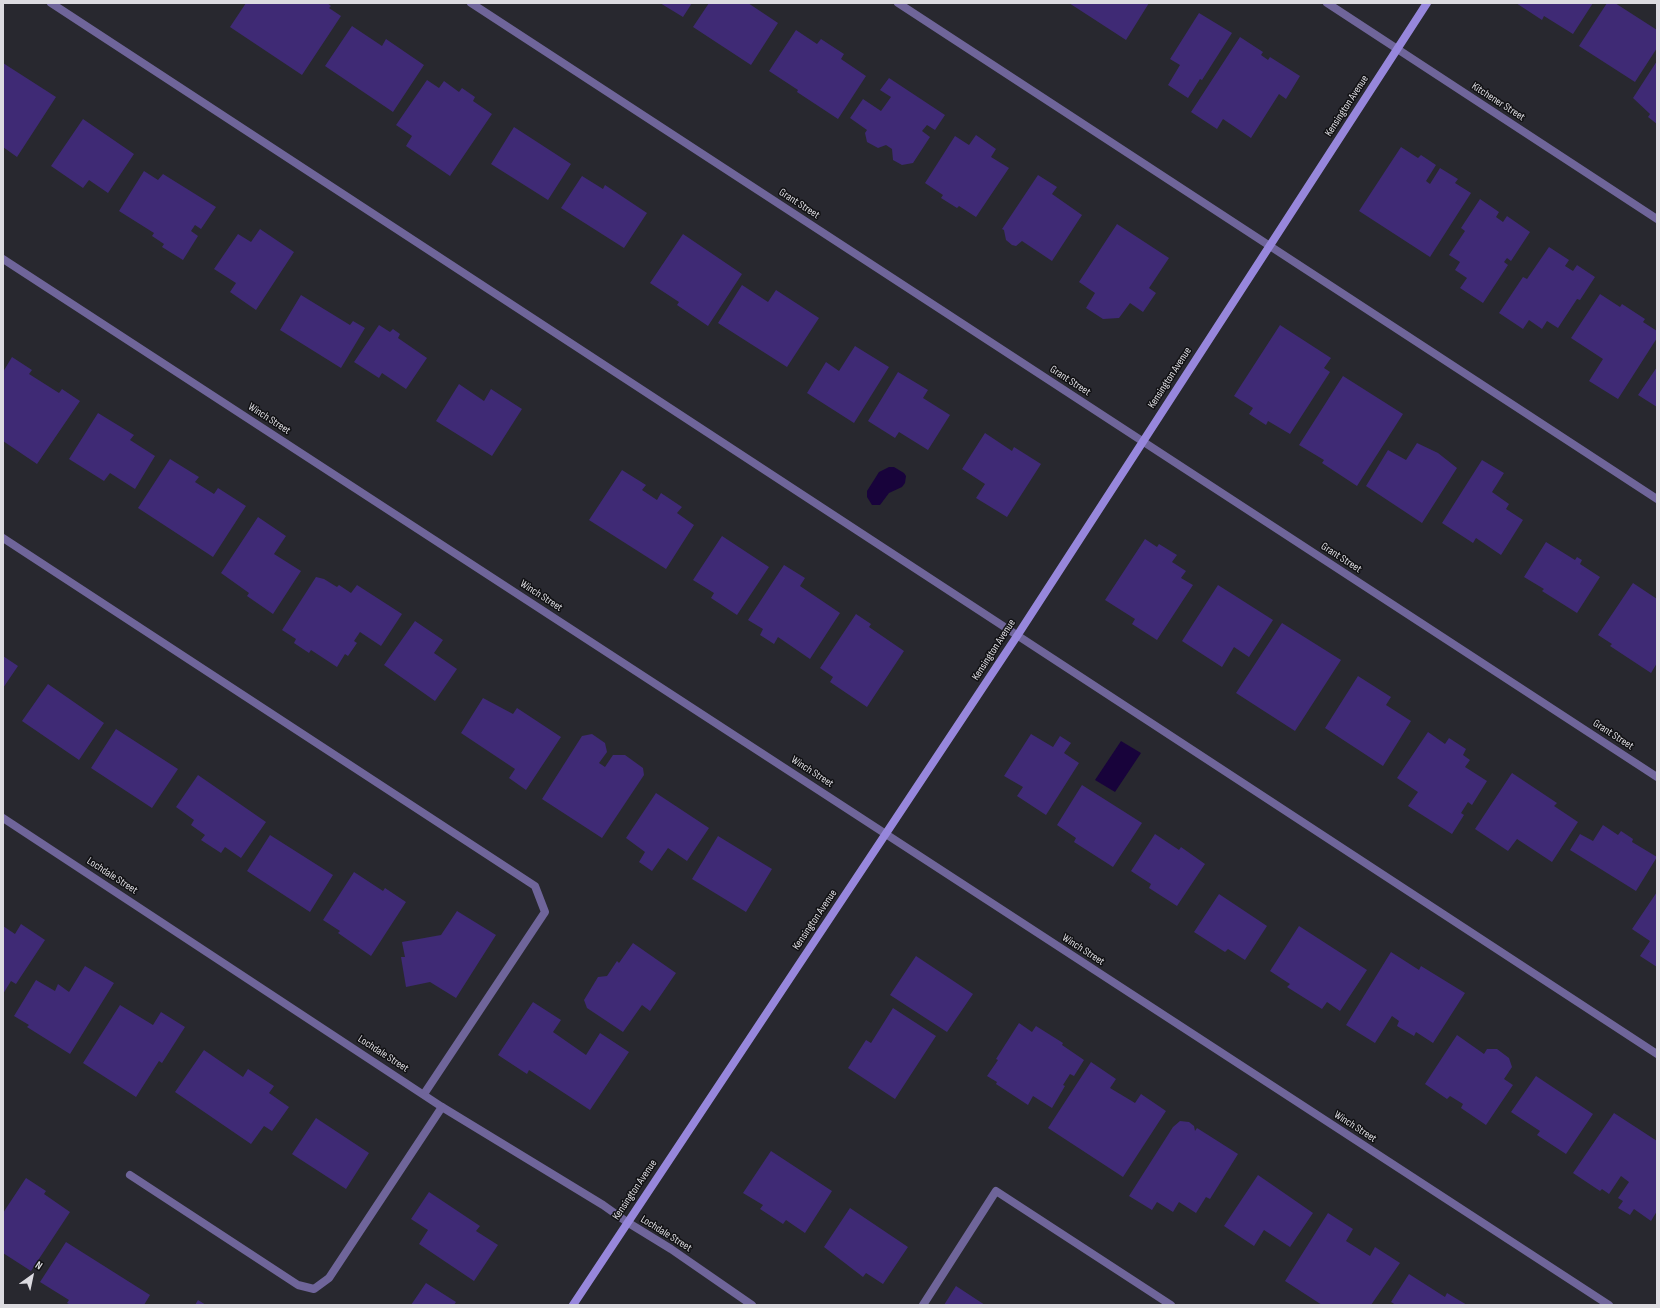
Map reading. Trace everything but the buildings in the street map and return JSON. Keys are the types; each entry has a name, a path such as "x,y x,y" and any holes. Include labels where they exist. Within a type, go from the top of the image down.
{"street":[{"path":"51,3 1657,1054"},
{"name":"Grant Street","path":"471,3 1657,777"},
{"path":"898,3 1657,499"},
{"name":"Kitchener Street","path":"1327,3 1657,219"},
{"name":"Kensington Avenue","path":"573,1305 1017,636 1427,3"},
{"name":"Winch Street","path":"3,259 1608,1305"},
{"path":"3,538 535,886 544,912 424,1094"},
{"name":"Lochdale Street","path":"3,818 442,1107 603,1205 627,1222 671,1249 752,1305"},
{"path":"130,1175 298,1285 314,1289 329,1278 442,1107"},
{"path":"923,1305 996,1191 1171,1305"}],"shaded area":[{"path":"889,467 894,467 904,473 906,476 905,483 902,487 889,493 880,505 872,505 867,497 867,491 879,472"},
{"path":"1121,741 1141,753 1115,792 1095,780"}]}
